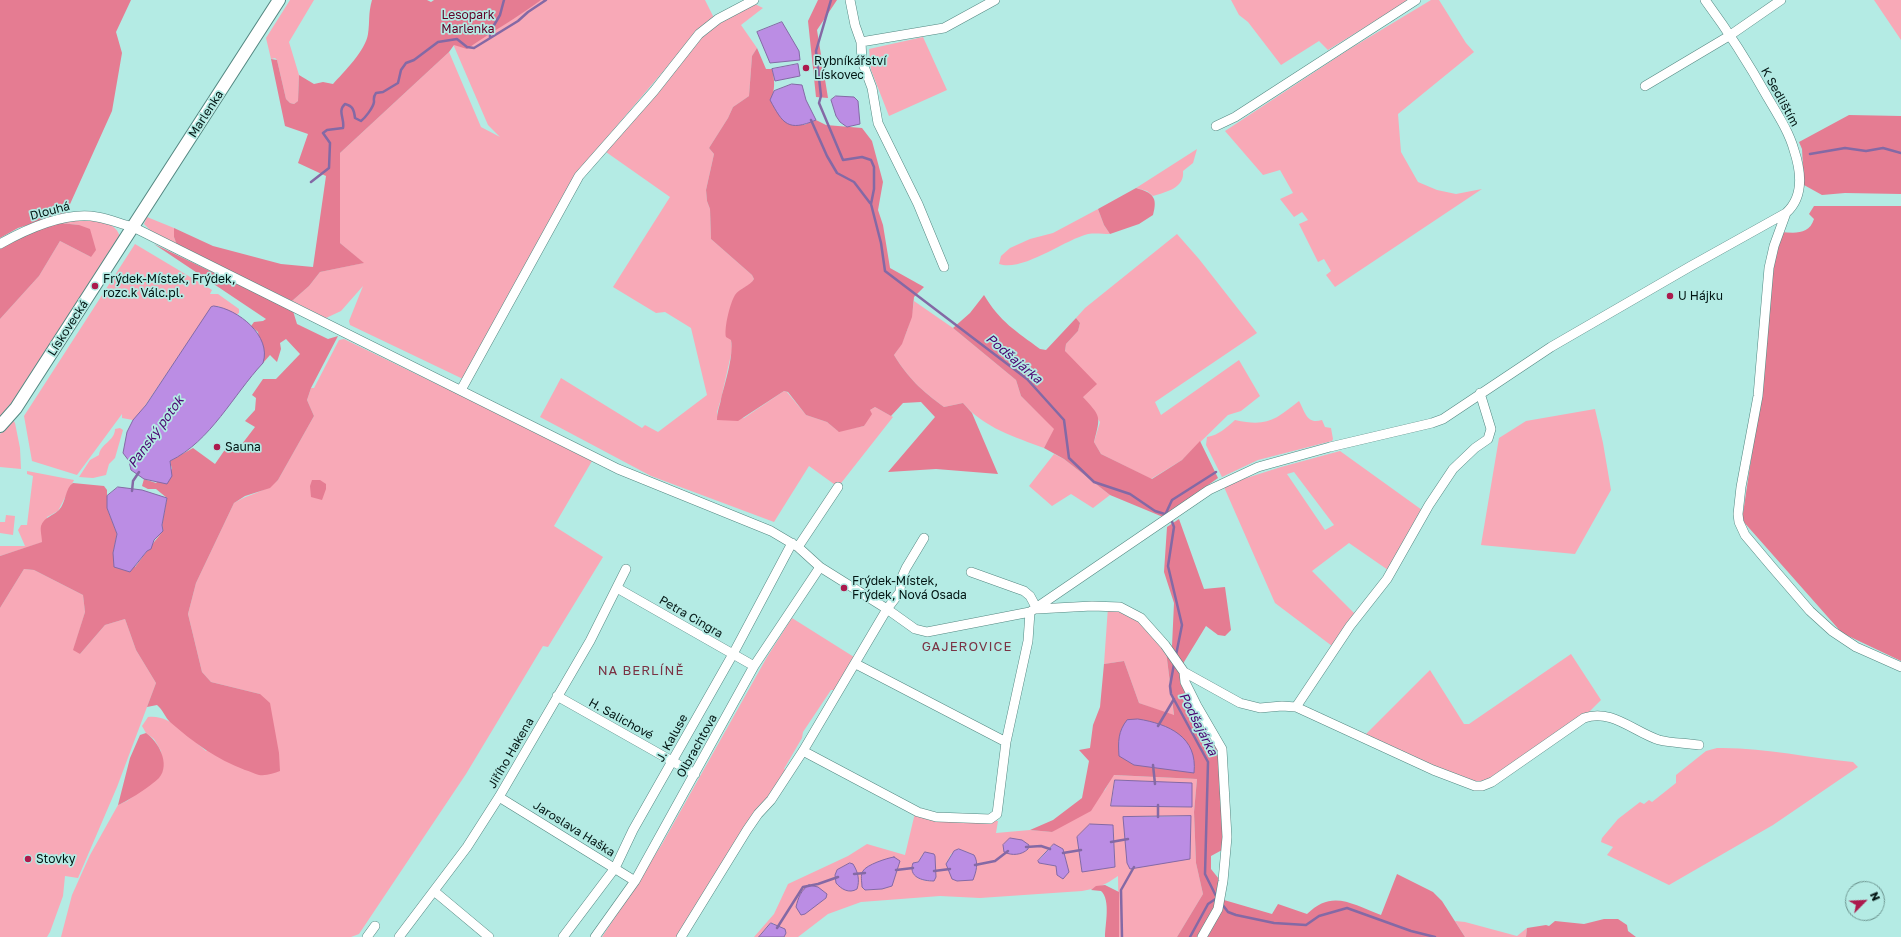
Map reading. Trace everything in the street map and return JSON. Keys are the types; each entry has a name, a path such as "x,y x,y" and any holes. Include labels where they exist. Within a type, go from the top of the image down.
{"main road":[{"name":"Marlenka","path":"132,227 279,0"},
{"name":"Lískovecká","path":"0,426 16,408 132,227"}],"street":[{"path":"461,390 579,176 654,91 699,34 718,19 754,0"},
{"path":"850,0 855,24 861,42 862,60 872,88 878,123 918,204 944,267"},
{"path":"861,42 944,28 995,0"},
{"path":"1216,126 1235,117 1416,0"},
{"name":"K Sedlištím","path":"1705,0 1770,101 1794,150 1799,175 1799,193 1794,206 1786,213"},
{"path":"1645,86 1729,36 1781,0"},
{"path":"1033,611 1214,487 1258,467 1324,448 1432,423 1452,414 1480,393 1611,311 1786,213"},
{"path":"1786,213 1774,246 1769,268 1758,396 1741,487 1738,514 1739,522 1745,535 1772,567 1810,611 1832,631 1856,647 1901,667"},
{"name":"Dlouhá","path":"0,244 25,230 72,216 96,216 132,227 618,469 771,532 795,545 820,567 887,609 915,629 927,632 1033,611 1092,606 1120,607 1141,618 1184,672"},
{"path":"1296,707 1350,626 1386,579 1429,505 1453,469 1488,439 1491,429 1480,393"},
{"name":"J. Kaluse","path":"563,937 614,868 633,830 795,545 838,487"},
{"path":"682,937 747,830 758,814 771,800 803,751 856,664 887,609 900,592 901,579 924,538"},
{"name":"Olbrachtova","path":"595,937 635,881 754,666 820,567"},
{"name":"Jiřího Hakena","path":"399,937 467,847 499,797 529,748 557,696 590,641 626,569"},
{"path":"803,751 918,812 936,817 990,818 997,814 1006,742 1033,611 1030,596 1024,591 970,572"},
{"name":"Petra Cingra","path":"617,588 754,666"},
{"path":"856,664 1006,742"},
{"path":"1184,672 1240,703 1260,708 1282,706 1296,707 1433,770 1475,786 1482,786 1492,782 1584,718 1592,715 1602,715 1659,740 1699,745"},
{"path":"1184,672 1185,682 1196,706 1222,749 1223,756 1227,837 1223,881 1218,908 1202,937"},
{"name":"H. Salichové","path":"557,696 695,774"},
{"name":"Jaroslava Haška","path":"499,797 635,881"},
{"path":"434,892 489,937"},
{"path":"367,937 375,926"}],"green space":[{"path":"0,0 131,0 116,32 122,53 112,111 66,213 18,228 0,238"},
{"path":"290,0 314,0 289,42 299,75 298,101 294,104 290,103 286,99 277,60 275,58 271,59 266,38"},
{"name":"Lesopark Marlenka","path":"372,0 427,0 431,2 434,0 541,0 467,49 454,45 449,52 340,153 340,243 364,263 320,272 309,286 292,301 177,245 174,237 174,228 213,246 281,264 313,267 326,176 298,163 308,134 285,126 271,59 277,60 286,99 290,103 294,104 298,101 299,75 314,84 323,82 333,84 354,61 363,47 368,34"},
{"name":"Lesopark Marlenka","path":"434,0 705,0 714,18 694,35 575,175 463,379 350,325 349,321 363,286 341,311 326,318 292,301 309,286 320,272 363,263 340,243 340,153 449,52 481,127 500,137 488,125"},
{"path":"818,0 837,0 817,30 828,98 816,97 808,21"},
{"path":"1231,0 1409,0 1328,50 1319,41 1281,65 1248,22 1239,15"},
{"path":"1431,0 1439,0 1466,43 1474,52 1398,114 1401,152 1418,182 1437,190 1456,194 1482,189 1335,287 1326,275 1331,271 1324,259 1318,262 1299,224 1308,220 1302,212 1294,217 1280,199 1293,193 1280,170 1263,175 1225,131 1348,50"},
{"path":"1874,0 1901,0 1901,40"},
{"path":"753,3 763,8 741,25 757,48 752,56 749,96 733,107 728,118 709,148 714,154 706,190 707,201 710,209 711,239 752,275 754,279 751,284 742,289 731,340 732,350 717,412 717,420 744,418 784,391 787,392 806,415 827,422 838,431 864,426 870,410 875,407 893,417 838,487 809,466 774,522 651,476 540,417 561,378 642,428 645,425 658,432 707,395 691,328 665,312 656,313 613,287 670,197 606,152 708,29"},
{"path":"923,37 947,90 889,116 871,70 869,49"},
{"path":"757,48 766,69 772,69 774,85 771,100 804,125 816,120 826,125 862,128 872,141 883,182 878,210 883,225 890,268 924,287 914,297 912,317 902,344 894,355 916,384 944,407 963,403 972,413 998,474 936,469 888,472 935,417 921,402 903,403 891,416 875,407 870,410 872,414 864,426 839,432 827,422 806,415 788,392 784,391 738,421 717,420 729,369 732,346 731,340 726,337 729,309 735,295 754,279 752,275 711,239 710,209 707,201 706,190 714,154 709,148 728,118 733,107 749,96 752,56"},
{"path":"1849,115 1901,116 1901,194 1845,193 1822,195 1804,185 1802,149 1799,142"},
{"path":"1197,149 1193,163 1183,171 1181,182 1174,188 1153,196 1147,191 1136,188"},
{"path":"1136,188 1147,192 1153,197 1155,204 1153,215 1139,224 1110,234 1104,225 1098,209"},
{"path":"1814,206 1901,206 1901,661 1842,633 1742,520 1760,399 1776,244 1781,232 1801,232 1809,228 1814,219 1809,214"},
{"path":"1098,209 1104,225 1110,234 1088,234 1078,237 1020,264 999,264 1001,256 1010,248 1030,239 1053,233"},
{"path":"147,217 174,228 174,237 177,245 154,234 144,224"},
{"path":"72,220 107,223 117,231 120,237 21,392 0,417 0,319 39,276 60,241 91,257 79,225 60,223"},
{"path":"60,223 79,225 90,229 96,250 91,257 60,241 39,276 0,319 0,246 29,232"},
{"path":"1177,234 1199,259 1257,333 1155,402 1161,415 1239,360 1260,396 1241,411 1228,415 1182,460 1151,479 1101,454 1094,442 1100,422 1083,397 1065,351 1066,344 1078,331 1080,323 1076,318 1085,308"},
{"path":"135,244 212,290 210,294 218,294 239,309 239,313 236,315 218,306 211,308 140,413 133,420 122,418 122,414 77,475 32,461 24,416"},
{"path":"154,244 293,311 297,324 328,339 338,336 311,388 307,400 314,416 278,480 270,488 245,496 234,503 196,583 188,614 202,672 211,682 260,694 270,703 279,753 280,771 270,774 257,775 224,761 196,743 168,720 157,705 147,707 156,683 136,650 125,619 105,625 80,654 73,650 85,612 83,595 34,570 24,569 0,608 0,556 42,542 42,523 59,510 63,504 68,488 73,483 104,486 107,490 107,508 117,534 113,553 135,567 163,531 162,525 167,498 156,489 148,489 142,486 144,479 156,483 172,469 170,461 193,448 215,464 224,451 234,443 242,444 255,427 245,421 255,410 256,398 252,395 263,379 276,379 300,354 286,339 280,343 281,349 277,362 270,355 250,378 263,363 258,332 251,326 254,322 263,321 266,319"},
{"path":"984,295 1002,319 1040,349 1046,350 1076,318 1080,323 1078,331 1066,344 1065,351 1097,384 1083,397 1098,417 1098,426 1094,442 1101,454 1152,479 1182,460 1200,441 1218,478 1163,517 1110,495 1064,459 1044,448 1054,429 1021,396 1016,380 953,328 970,313"},
{"path":"914,301 953,328 1016,380 1021,396 1055,429 1044,448 1000,431 980,419 963,403 944,407 922,390 910,377 894,355 902,343 907,330"},
{"path":"344,339 577,452 592,461 554,526 603,557 548,647 543,646 466,774 359,934 351,937 61,937 72,895 90,855 118,805 127,801 159,777 163,769 161,751 154,739 146,733 142,726 148,717 165,719 172,723 180,728 206,751 260,694 211,682 202,672 188,614 196,583 234,503 268,487 278,480 314,416 307,400 311,388 314,388 339,340"},
{"path":"1299,401 1310,419 1313,421 1322,420 1325,427 1331,428 1332,441 1258,460 1222,477 1206,445 1207,437 1219,433 1235,420 1255,423 1270,420 1277,417"},
{"path":"1595,409 1603,443 1611,490 1575,554 1481,545 1499,438 1526,421"},
{"path":"13,420 15,423 20,448 21,469 0,467 0,434"},
{"path":"120,428 123,430 115,458 109,464 106,475 93,478 79,477 90,460 99,455 102,448 113,437 115,429"},
{"path":"1340,451 1422,510 1388,570 1349,543 1312,571 1355,614 1332,646 1275,603 1224,487 1234,482 1281,467","holes":["1294,472 1334,525 1325,530 1287,474"]},
{"path":"1054,454 1064,459 1110,495 1093,508 1071,494 1052,506 1029,486"},
{"path":"27,471 74,480 58,511 47,517 43,542 0,556 0,546 25,546 18,530 21,525 27,525 33,476 27,474"},
{"path":"312,480 320,480 326,484 326,489 322,500 311,497 310,486"},
{"path":"6,515 15,516 13,535 0,533 0,522 5,522"},
{"path":"1179,519 1204,589 1225,587 1231,630 1225,636 1218,635 1206,626 1184,662 1183,673 1224,749 1222,850 1211,856 1211,869 1219,879 1224,900 1272,914 1278,904 1307,914 1316,906 1334,900 1351,903 1381,915 1397,874 1433,892 1442,901 1465,937 1177,937 1203,894 1196,863 1194,812 1197,779 1114,775 1091,811 1052,832 1030,830 1053,820 1082,798 1089,761 1079,750 1090,748 1093,725 1100,707 1104,664 1124,661 1139,703 1174,715 1166,651 1172,646 1174,603 1164,572 1167,527"},
{"path":"24,569 34,570 83,595 85,612 75,645 80,654 105,625 125,619 136,650 156,683 117,787 78,878 65,876 63,896 47,937 0,937 0,608"},
{"path":"1108,607 1136,616 1166,651 1174,716 1139,703 1124,661 1104,664"},
{"path":"792,618 854,657 834,690 831,690 803,732 802,738 784,769 786,770 680,937 602,937 662,844 767,657"},
{"path":"1571,654 1601,700 1586,715 1488,779 1478,782 1464,779 1365,735 1430,670 1464,724 1469,724"},
{"path":"146,733 155,741 162,753 164,766 162,772 159,778 151,785 118,805 130,758 140,735"},
{"path":"1717,748 1751,749 1853,762 1858,767 1773,825 1669,885 1607,855 1613,847 1601,842 1602,838 1618,819 1640,802 1644,804 1649,800 1652,802 1676,783 1676,775 1706,751"},
{"path":"1113,775 1197,779 1194,812 1196,863 1203,894 1177,937 1119,937 1118,876 1101,886 1082,891 980,898 940,896 861,902 828,914 798,937 784,937 786,933 771,923 759,937 754,937 774,914 788,884 848,856 867,844 905,855 915,813 947,821 998,821 996,833 1030,830 1052,832 1105,790","holes":["1115,780 1192,784 1192,807 1111,806","1191,816 1190,859 1123,817","1113,825 1115,867 1082,871 1077,837","1051,846 1063,849 1066,860 1056,866 1039,863 1040,858","959,849 974,855 946,864 951,854","923,854 934,881 926,881 918,878 913,863 918,862","875,864 882,889 866,890 862,887 863,871 867,867"]},
{"path":"1105,885 1119,892 1119,937 1105,937 1107,913 1106,900 1101,891 1091,890 1096,886"},
{"path":"1604,919 1618,919 1627,925 1628,931 1636,937 1526,937 1527,928 1546,925 1549,926 1555,921 1584,924"},
{"path":"1455,921 1465,922 1517,936 1527,928 1526,937 1465,937"}],"water":[{"path":"782,22 799,51 800,60 770,63 757,32"},
{"path":"798,64 800,76 775,81 772,69"},
{"path":"792,84 802,85 806,100 816,120 807,124 793,125 787,124 779,115 770,100 774,91"},
{"path":"836,96 854,97 858,101 860,124 847,127 840,122 836,116 831,100"},
{"path":"214,306 233,312 242,318 258,334 263,343 263,363 210,430 198,442 170,461 172,476 167,484 144,479 131,470 129,461 123,453 127,432 133,420 146,405 211,307"},
{"path":"118,487 142,490 167,498 162,525 163,531 154,540 151,549 147,551 130,572 114,567 113,553 117,534 107,508 107,496"},
{"path":"1138,719 1160,724 1179,734 1186,741 1191,750 1194,761 1194,773 1134,765 1119,756 1120,733 1124,724 1127,720"},
{"path":"1115,780 1192,783 1192,807 1111,806"},
{"path":"1191,816 1190,859 1130,869 1127,863 1123,817"},
{"path":"1090,824 1113,825 1115,867 1082,872 1077,837"},
{"path":"1010,838 1022,840 1029,845 1028,849 1023,853 1017,854 1004,852 1003,845"},
{"path":"1054,844 1063,849 1069,872 1063,879 1057,875 1056,866 1039,863 1038,861"},
{"path":"959,849 974,855 976,858 976,868 973,880 957,881 952,879 946,864 954,851"},
{"path":"925,852 934,854 935,856 936,877 934,881 921,879 912,872 913,863 918,862"},
{"path":"894,857 900,861 892,886 882,889 865,890 862,887 861,877 865,869 877,862"},
{"path":"850,863 855,867 858,886 857,889 848,891 836,883 835,875 837,870"},
{"path":"809,885 818,887 827,894 826,898 805,914 801,915 796,907 799,897"},
{"path":"771,923 785,929 786,933 784,937 759,937"}],"waterway":[{"path":"490,37 490,32 500,15 504,0"},
{"name":"Panský potok","path":"311,182 329,168 330,143 323,133 327,130 343,128 341,112 345,104 351,107 354,111 355,118 361,121 372,107 376,93 383,92 398,83 401,70 406,63 414,60 438,42 457,39 467,47 474,48 518,21 546,0"},
{"name":"Podšajárka","path":"831,0 816,51 821,96 819,103 843,160 862,157 871,160 874,167 874,189 871,204 881,243 885,271 1027,379 1064,420 1069,458 1094,482 1130,494 1155,511 1168,515"},
{"path":"811,120 827,156 837,173 854,182 870,203"},
{"path":"1810,154 1845,148 1866,151 1883,148 1901,153"},
{"name":"Panský potok","path":"132,491 133,481 139,472"},
{"path":"1166,513 1172,500 1216,472"},
{"name":"Podšajárka","path":"1171,519 1174,527 1168,566 1182,625 1176,655"},
{"name":"Podšajárka","path":"1174,664 1170,686 1171,694 1208,762 1205,874 1217,898 1208,904 1190,937"},
{"path":"1158,726 1174,699"},
{"path":"1153,765 1155,784"},
{"path":"1158,805 1158,817"},
{"path":"1111,842 1128,839"},
{"path":"1026,847 1041,846 1050,849"},
{"path":"1063,853 1081,850"},
{"path":"975,865 995,861 1008,851"},
{"path":"1122,937 1121,890 1134,867"},
{"path":"896,870 913,868"},
{"path":"934,871 950,869"},
{"path":"854,874 865,873"},
{"path":"777,928 803,887 818,884 838,877"},
{"path":"1222,904 1228,912 1236,915 1274,923 1306,925 1319,916 1347,908 1411,931 1435,937"}],"place":[{"name":"Rybníkářství Lískovec","path":"806,68"},
{"name":"Frýdek-Místek, Frýdek, rozc.k Válc.pl.","path":"95,286"},
{"name":"U Hájku","path":"1670,296"},
{"name":"Sauna","path":"217,447"},
{"name":"Frýdek-Místek, Frýdek, Nová Osada","path":"844,588"},
{"name":"Stovky","path":"28,859"}],"district":[{"name":"GAJEROVICE","path":"967,647"},
{"name":"NA BERLÍNĚ","path":"641,671"}]}
